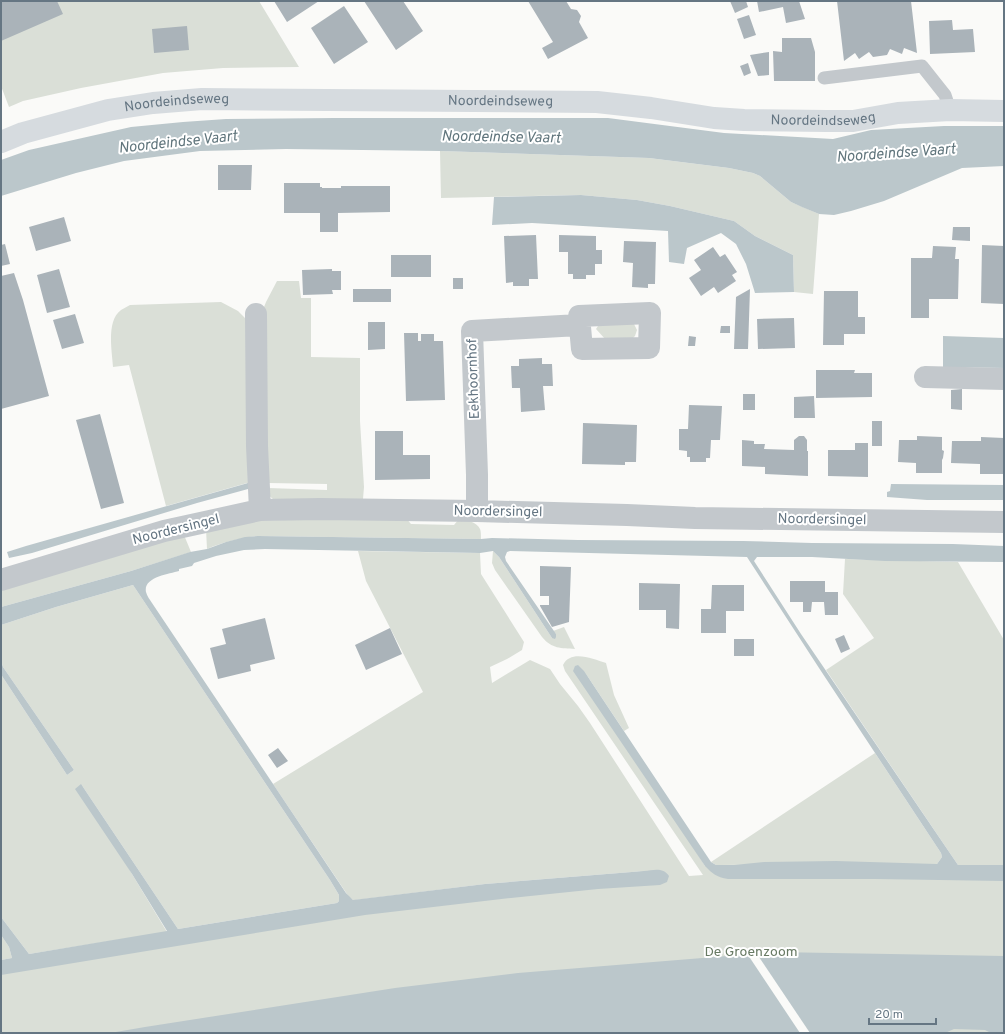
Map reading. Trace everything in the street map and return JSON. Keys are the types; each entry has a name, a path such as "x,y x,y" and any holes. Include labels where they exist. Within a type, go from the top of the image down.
{"street":[{"name":"Noordeindseweg","path":"1,142 23,133 108,110 153,103 202,99 597,102 652,108 714,118 744,120 827,121 853,120 898,114 950,110 1004,111"},
{"path":"256,314 257,446 260,510"},
{"name":"Eekhoornhof","path":"477,511 472,332 580,325"},
{"path":"925,377 1004,379"},
{"name":"Noordersingel","path":"1,580 164,531 260,510 320,509 477,511 695,518 1004,522"}],"lane":[{"path":"824,78 922,66 945,95 950,110"}],"green space":[{"path":"1,1 259,1 299,67 223,68 163,73 81,88 23,101 9,107 1,86"},
{"path":"440,151 649,158 729,168 753,173 760,176 791,202 819,214 813,294 794,292 793,255 755,236 734,221 637,200 581,195 441,198"},
{"path":"277,281 299,281 301,298 311,298 311,357 360,358 360,421 364,487 363,499 284,501 273,499 268,495 262,312","holes":["268,483 327,484 327,490 268,488"]},
{"path":"221,302 238,311 247,320 248,489 247,483 166,506 129,365 113,367 111,337 113,321 121,310 130,305"},
{"path":"630,322 634,324 637,330 633,338 606,340 596,329 598,326"},
{"path":"405,517 411,524 454,525 459,519 467,520 474,523 480,529 481,539 258,536 219,544 207,549 206,529 245,521"},
{"path":"184,535 191,552 131,571 1,607 1,590"},
{"name":"De Groenzoom","path":"358,551 480,553 481,574 524,642 522,650 490,667 492,683 530,660 550,669 590,723 689,876 703,875 565,671 563,665 571,657 583,656 606,663 614,695 629,728 624,731 584,671 705,866 1004,875 1004,1033 1,1033 1,969 644,871 485,884 356,900 349,897 273,784 423,692 366,581"},
{"path":"493,551 499,557 552,638 556,634 553,631 564,627 575,649 553,646 542,637 495,570 492,563"},
{"path":"845,559 958,562 1004,640 1004,865 958,865 826,670 874,638 843,594"},
{"path":"133,585 330,880 339,895 339,901 337,903 178,929 81,784 167,932 29,954 1,917 2,676 67,775 74,770 3,667 1,661 1,625 56,607"},
{"path":"875,753 941,853 942,857 937,864 716,865 711,862"},
{"path":"1,935 9,947 12,958 1,960"}],"water":[{"name":"Noordeindse Vaart","path":"608,118 724,133 833,139 871,130 944,126 1004,126 1004,166 962,168 884,201 834,215 819,214 802,207 791,202 760,176 729,168 649,158 440,151 286,149 200,151 124,161 76,173 1,196 1,160 29,150 131,127 226,119"},
{"path":"581,195 637,200 734,221 755,236 793,255 794,292 755,293 746,264 736,244 721,233 687,248 684,264 669,262 668,231 532,223 492,225 494,197"},
{"path":"943,336 1004,338 1004,368 943,367"},
{"path":"248,483 248,489 32,553 9,558 7,552 26,546"},
{"path":"891,484 1004,485 1004,500 927,500 887,497 887,492 890,491"},
{"path":"245,537 743,541 1004,546 1004,562 885,561 812,557 757,557 754,561 801,634 958,865 1004,865 1004,881 728,879 715,875 705,866 573,671 575,666 578,665 584,671 711,862 716,865 764,862 836,861 937,864 942,857 941,853 747,557 507,552 505,557 506,561 556,634 555,639 552,638 499,557 493,551 480,553 265,549 244,550 216,556 194,563 192,566 179,569 179,571 158,577 148,583 146,593 346,893 353,900 485,884 655,870 661,870 667,873 669,876 667,882 660,885 598,889 365,915 1,975 1,960 12,958 9,947 1,935 1,917 29,954 167,931 132,874 75,789 81,784 178,929 337,903 339,901 339,895 330,880 133,585 56,607 1,625 1,607 131,571 226,542"},
{"path":"1,661 3,667 74,770 67,775 2,676"},
{"path":"775,952 1004,956 1004,1033 991,1033 985,1030 954,1029 945,1033 110,1033 395,988 518,973"}],"pier":[{"path":"755,951 810,1033 800,1033 746,952"}],"building":[{"path":"1,1 57,1 63,14 1,41"},
{"path":"274,1 319,1 287,22"},
{"path":"364,1 403,1 423,31 396,50"},
{"path":"528,1 566,1 571,9 577,10 581,16 579,22 588,38 548,59 542,48 553,42"},
{"path":"730,1 746,1 748,7 735,13"},
{"path":"757,1 799,1 805,19 786,23 783,7 759,12"},
{"path":"837,1 911,1 917,53 904,48 902,54 890,49 887,55 873,57 869,52 859,59 855,53 844,61"},
{"path":"344,6 368,42 334,64 311,28"},
{"path":"749,15 756,35 744,39 737,19"},
{"path":"952,20 953,30 973,29 975,52 930,54 929,21"},
{"path":"187,26 189,50 154,53 152,29"},
{"path":"782,38 811,38 815,52 815,81 774,81 773,51 782,52"},
{"path":"769,52 769,75 758,76 750,55"},
{"path":"748,63 751,73 744,76 740,66"},
{"path":"218,165 252,165 251,190 218,190"},
{"path":"284,183 320,183 320,187 322,188 341,188 341,186 390,186 390,212 338,213 338,232 320,232 320,213 284,213"},
{"path":"64,217 71,241 36,251 29,227"},
{"path":"953,227 970,227 970,241 952,240"},
{"path":"536,235 538,279 529,279 529,286 513,286 513,282 506,283 504,236"},
{"path":"559,235 596,236 596,250 602,250 602,264 595,264 595,275 586,275 586,279 573,279 573,274 568,274 568,252 559,252"},
{"path":"624,241 656,242 655,284 648,284 648,288 632,287 633,263 623,262"},
{"path":"5,244 10,264 1,266 1,245"},
{"path":"982,245 1004,246 1004,304 981,303"},
{"path":"933,246 956,247 955,259 959,259 958,299 929,299 929,318 911,318 911,258 932,258"},
{"path":"713,247 720,257 725,254 737,272 732,275 736,281 718,293 714,287 701,296 689,278 701,270 694,260"},
{"path":"391,255 431,255 431,277 391,277"},
{"path":"59,269 70,307 47,313 37,275"},
{"path":"332,269 332,271 341,271 341,290 332,290 333,294 303,295 302,270"},
{"path":"14,273 23,300 49,396 1,409 1,276"},
{"path":"453,278 463,278 463,289 453,289"},
{"path":"353,289 391,289 391,302 353,302"},
{"path":"750,289 748,349 734,349 736,297"},
{"path":"824,291 858,291 858,317 865,317 865,334 844,334 844,345 823,345"},
{"path":"75,314 84,343 62,349 53,320"},
{"path":"794,318 795,348 758,349 757,319"},
{"path":"368,322 385,322 385,349 368,350"},
{"path":"721,326 730,326 730,333 720,333"},
{"path":"404,333 418,333 418,341 421,341 421,334 434,334 434,341 443,341 445,400 406,401"},
{"path":"689,336 696,337 695,346 688,346"},
{"path":"542,358 542,364 552,364 553,386 543,386 545,410 521,412 520,388 512,388 511,366 519,366 519,359"},
{"path":"816,370 855,370 854,373 872,373 872,397 816,398"},
{"path":"962,389 962,410 951,409 951,390"},
{"path":"743,394 755,394 755,410 743,410"},
{"path":"814,396 815,418 794,418 794,397"},
{"path":"689,405 722,406 720,440 711,440 710,458 706,458 706,462 690,462 690,457 687,457 687,451 679,450 679,429 688,429"},
{"path":"100,414 124,503 101,509 76,420"},
{"path":"872,421 882,421 882,446 872,446"},
{"path":"583,423 637,425 636,462 625,462 625,465 582,464"},
{"path":"375,431 403,431 403,455 430,455 430,479 375,480"},
{"path":"799,436 804,436 807,440 808,476 765,474 765,467 742,466 742,440 754,441 754,444 765,444 764,449 794,450 794,440"},
{"path":"917,436 942,437 942,450 944,451 942,473 916,473 916,463 898,462 899,440 917,440"},
{"path":"981,437 1004,438 1004,474 980,474 980,464 951,463 952,441 981,441"},
{"path":"855,443 868,443 868,477 828,476 828,450 855,450"},
{"path":"540,566 571,567 569,622 552,627 540,606 549,605 549,596 540,596"},
{"path":"790,581 825,581 825,592 838,592 838,615 825,615 824,602 812,602 811,612 803,612 803,602 790,602"},
{"path":"639,583 680,584 679,629 666,628 666,610 639,610"},
{"path":"712,585 744,585 744,611 726,611 726,633 701,633 701,609 711,609"},
{"path":"265,618 275,659 250,665 251,671 218,679 210,648 226,644 222,629"},
{"path":"390,628 402,654 366,670 355,645"},
{"path":"844,635 850,649 841,653 835,639"},
{"path":"734,639 754,639 754,656 734,656"},
{"path":"278,748 288,761 277,768 268,755"}]}
